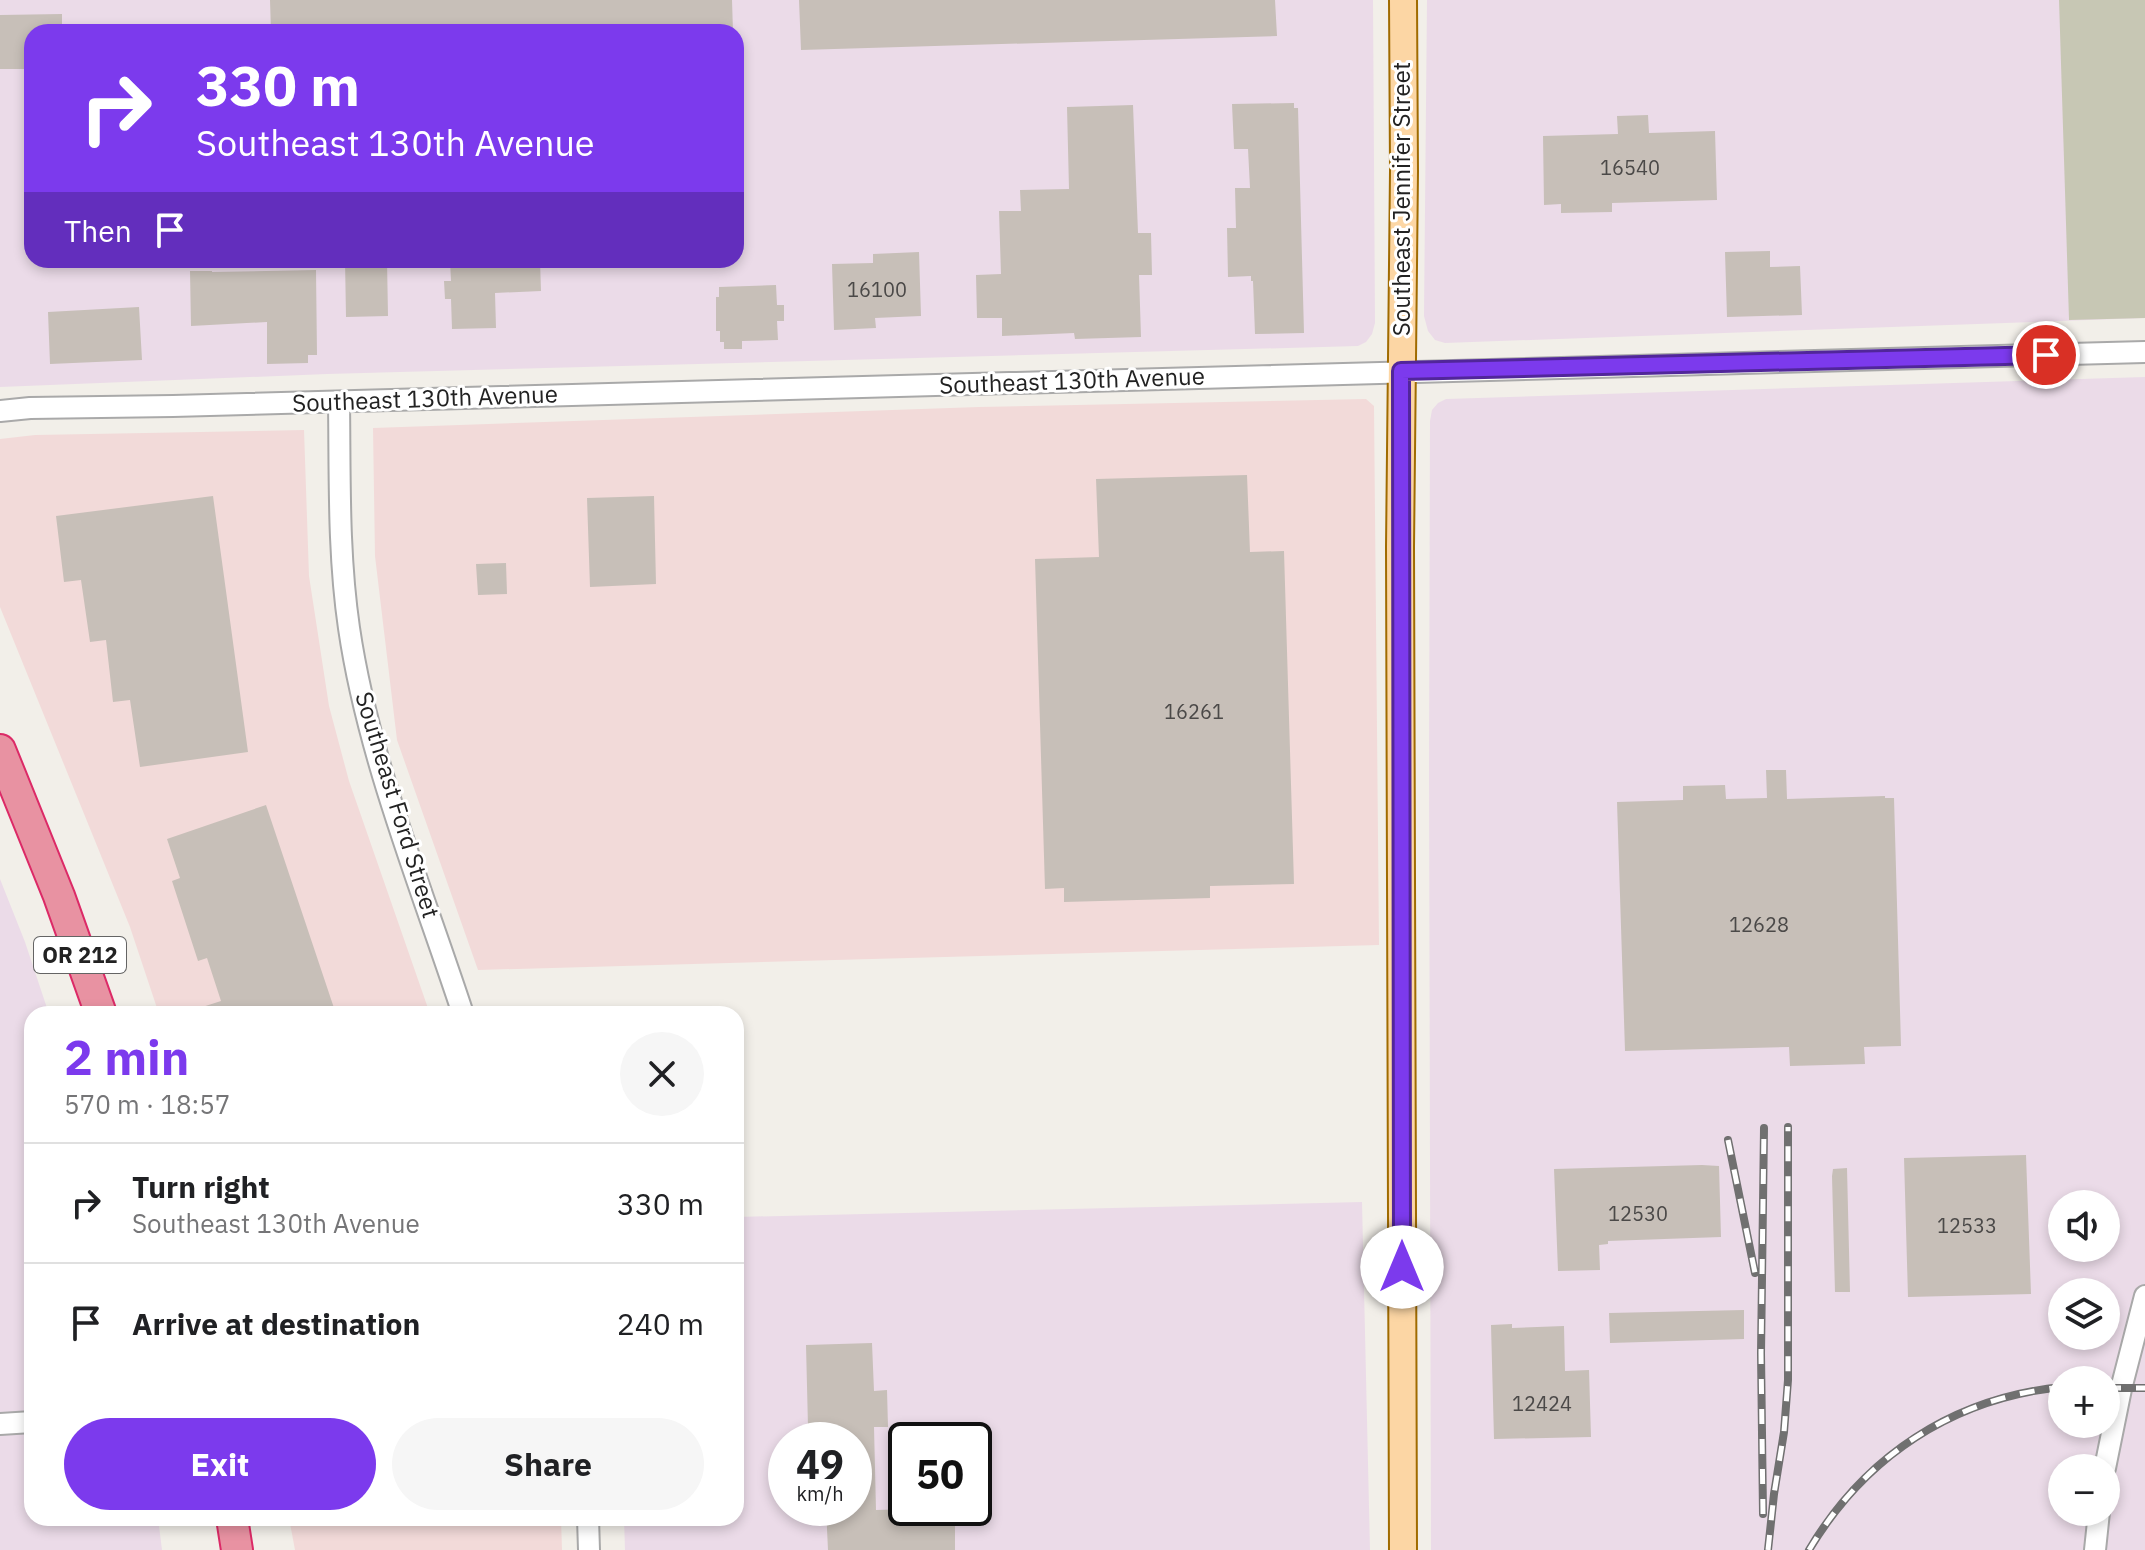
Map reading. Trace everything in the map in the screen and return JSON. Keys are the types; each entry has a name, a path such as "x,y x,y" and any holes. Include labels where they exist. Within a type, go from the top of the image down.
{"highway":[{"name":"OR 212","path":"0,750 59,896 98,1006"},
{"path":"233,1526 237,1550"}],"main road":[{"name":"Southeast Jennifer Street","path":"1403,0 1403,1550"}],"street":[{"name":"Southeast 130th Avenue","path":"0,411 2145,352"},
{"name":"Southeast Ford Street","path":"339,402 343,580 356,669 378,757 460,1006"},
{"path":"2108,1454 2145,1296"},
{"path":"0,1424 24,1422"},
{"path":"588,1526 589,1550"},
{"path":"2095,1550 2098,1526"}],"shaded area":[{"path":"0,0 1373,0 1375,323 1372,334 1358,346 327,374 0,387"},
{"path":"1427,0 2145,0 2145,318 1445,343 1435,340 1428,331 1424,316"},
{"path":"2059,0 2145,0 2145,318 2069,320"},
{"path":"2145,377 2145,1550 1431,1550 1430,421 1432,410 1446,399"},
{"path":"1366,399 1374,406 1379,945 478,970 397,740 375,556 373,428 979,407"},
{"path":"304,430 309,576 329,706 349,781 427,1006 156,1006 130,927 0,607 0,439 35,435"},
{"path":"0,879 46,1006 24,1006 24,1526 159,1526 162,1550 0,1550"},
{"path":"1362,1202 1370,1550 625,1550 624,1526 744,1526 744,1217"},
{"path":"290,1526 561,1526 562,1550 295,1550"}],"building":[{"path":"270,0 732,0 733,24 271,24"},
{"path":"799,0 1275,0 1277,36 801,50"},
{"path":"62,14 62,24 24,24 24,69 0,69 0,15"},
{"path":"1294,103 1294,108 1298,108 1304,333 1255,334 1251,276 1228,277 1227,228 1236,228 1235,188 1250,188 1248,149 1234,149 1232,104"},
{"path":"1133,105 1138,233 1151,233 1152,275 1139,275 1141,337 1075,339 1074,333 1002,336 1002,318 977,318 976,275 1001,274 999,211 1021,211 1020,190 1069,189 1067,107"},
{"path":"1648,115 1649,133 1715,131 1717,200 1612,203 1612,212 1561,213 1561,204 1544,205 1543,136 1618,134 1617,116"},
{"path":"1770,251 1770,267 1800,266 1802,315 1727,317 1725,252"},
{"path":"919,252 921,316 875,318 876,328 834,330 832,264 873,263 873,254"},
{"path":"345,268 387,268 388,316 346,317"},
{"path":"450,268 540,268 541,291 495,293 496,328 452,329 451,299 445,299 444,281 451,281"},
{"path":"316,270 317,355 308,355 308,363 267,364 267,322 191,326 190,271"},
{"path":"776,285 777,305 784,305 784,321 777,321 778,340 742,341 742,349 724,349 720,331 716,331 719,287"},
{"path":"139,307 142,360 50,364 48,312"},
{"path":"1247,475 1250,552 1284,551 1294,884 1210,886 1210,898 1064,902 1064,888 1045,889 1035,559 1099,557 1096,479"},
{"path":"213,496 248,752 140,767 130,700 113,702 106,640 90,642 81,580 64,582 56,516"},
{"path":"654,496 656,584 590,587 587,498"},
{"path":"506,563 507,594 478,595 476,564"},
{"path":"1766,770 1786,770 1787,799 1894,798 1901,1046 1864,1047 1865,1064 1790,1066 1789,1047 1625,1051 1617,802 1683,800 1683,786 1725,785 1726,799 1767,798"},
{"path":"266,805 333,1006 206,1006 221,1001 207,958 198,961 172,881 180,878 167,839"},
{"path":"2026,1155 2031,1294 1908,1297 1904,1158"},
{"path":"1719,1166 1721,1237 1608,1241 1608,1244 1599,1245 1600,1270 1558,1271 1554,1169"},
{"path":"1847,1168 1850,1292 1835,1292 1832,1176 1833,1169"},
{"path":"1744,1310 1744,1339 1610,1343 1609,1313"},
{"path":"1512,1324 1512,1328 1564,1326 1565,1371 1589,1370 1591,1437 1494,1439 1491,1325"},
{"path":"872,1343 874,1391 887,1390 888,1427 874,1427 876,1510 888,1510 888,1526 955,1526 955,1550 828,1550 827,1526 872,1526 872,1422 808,1422 806,1345"}],"railway":[{"path":"1768,1550 1788,1380 1788,1127"},
{"path":"1763,1514 1761,1353 1764,1128"},
{"path":"1728,1140 1755,1273"},
{"path":"2120,1388 2145,1388"},
{"path":"1809,1550 1831,1516 1857,1486 1916,1437 1984,1404 2048,1389"}],"route":[{"path":"1402,1267 1401,371 2046,355"}]}
